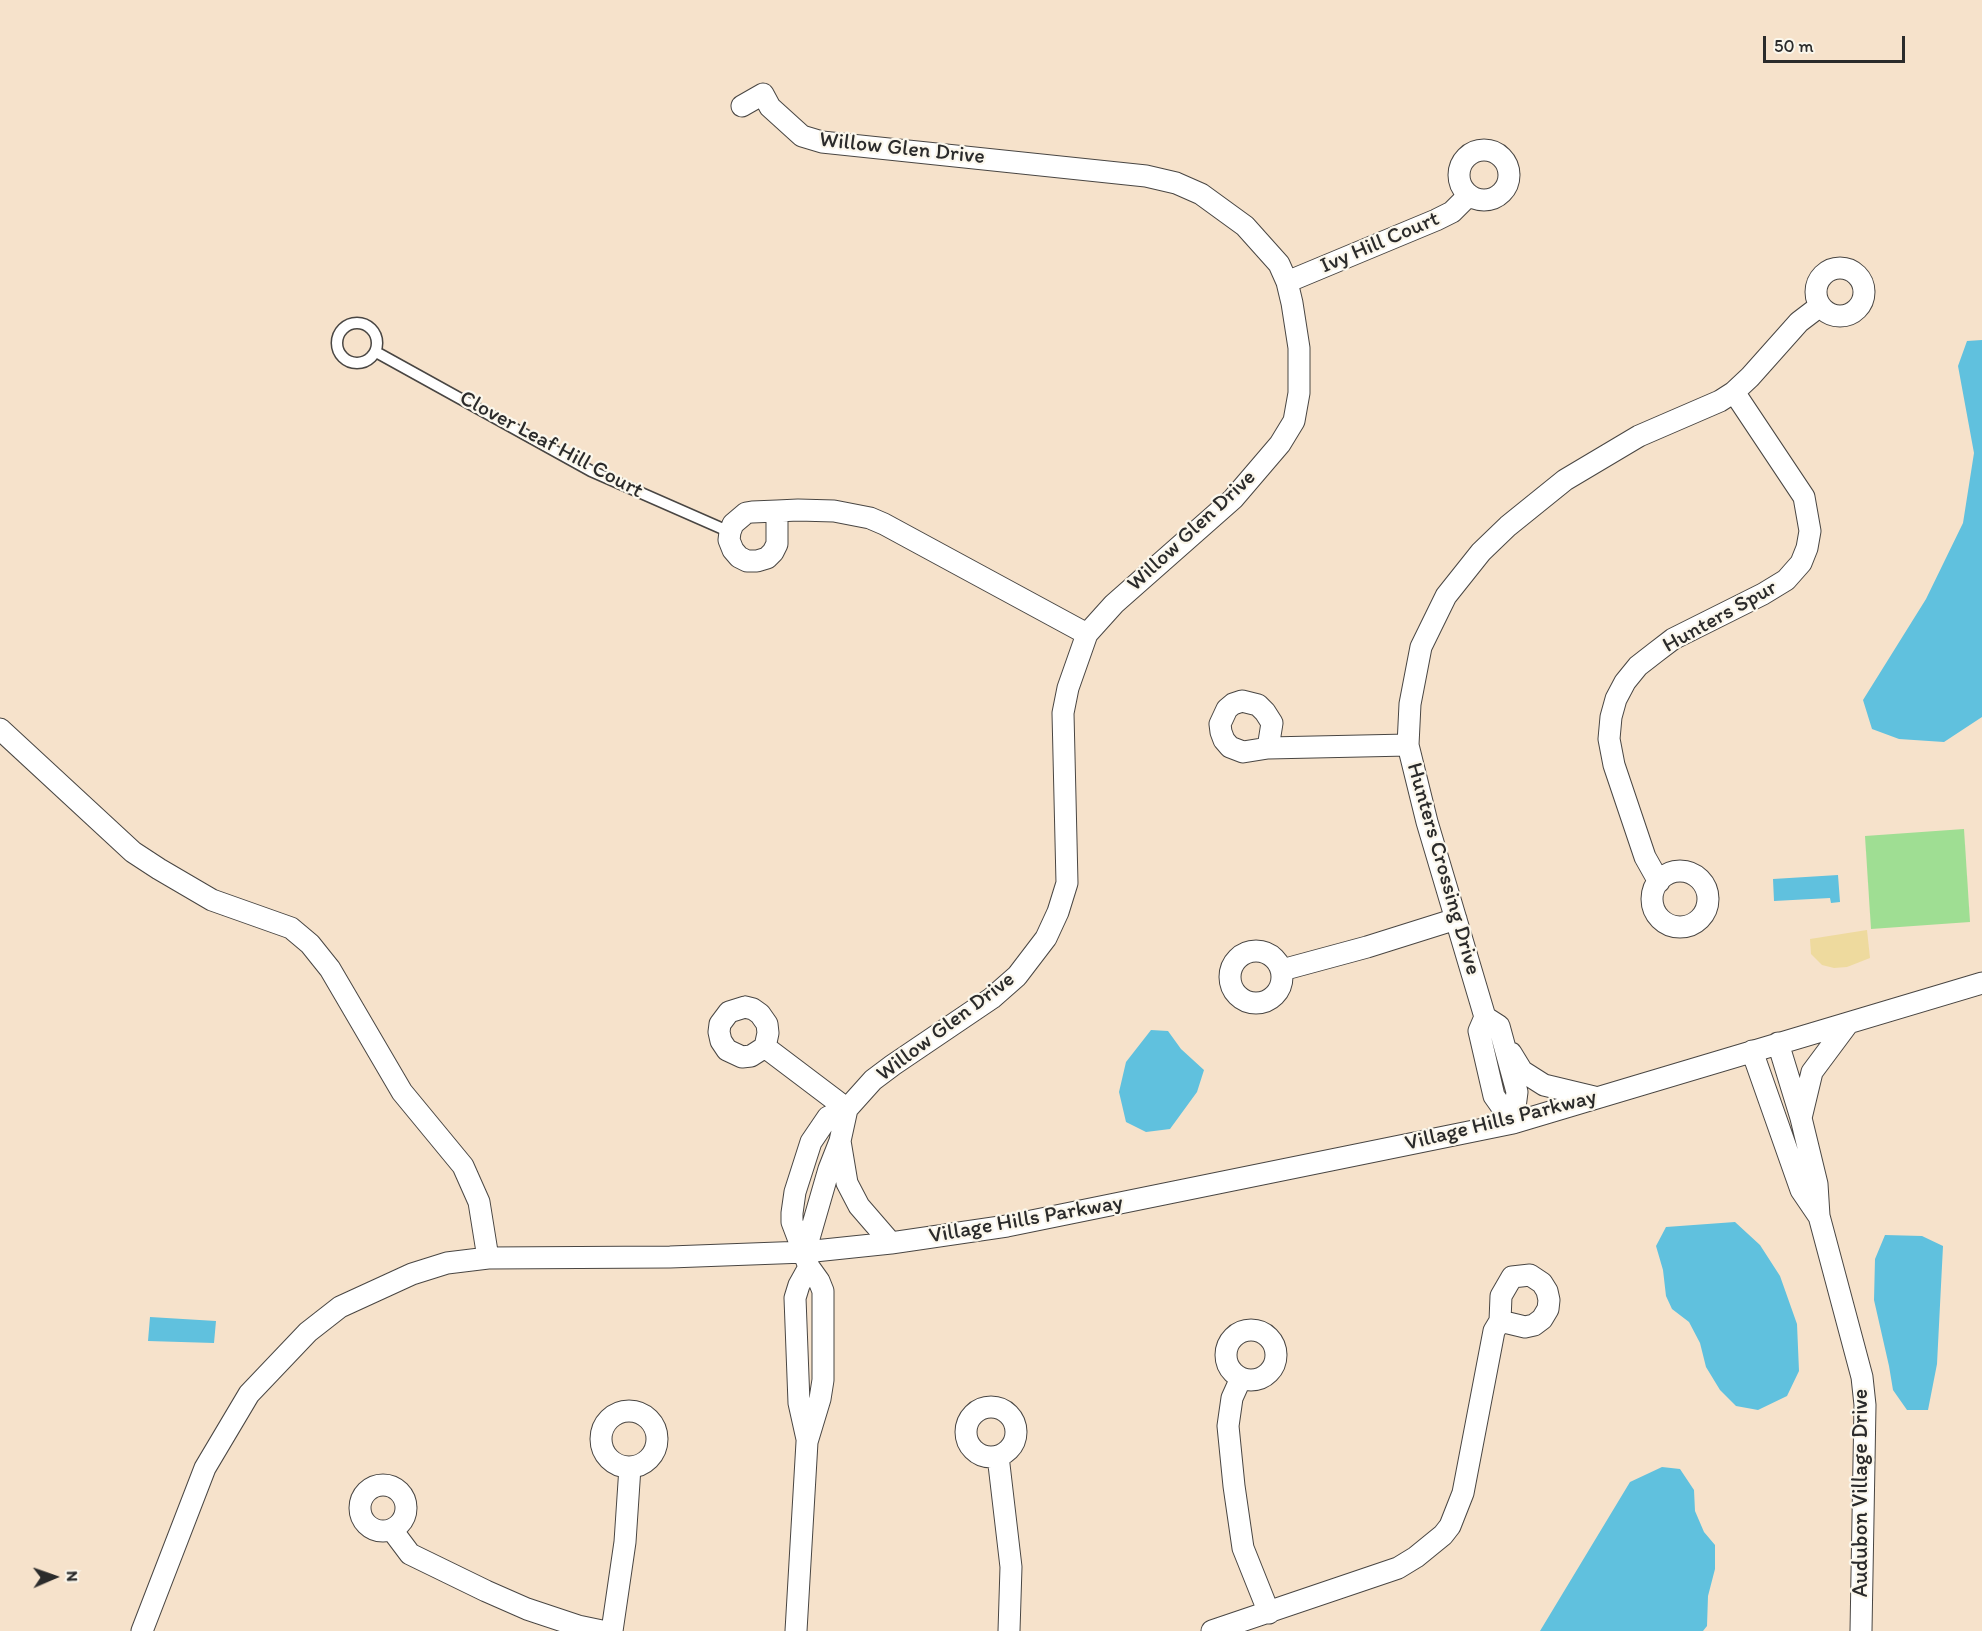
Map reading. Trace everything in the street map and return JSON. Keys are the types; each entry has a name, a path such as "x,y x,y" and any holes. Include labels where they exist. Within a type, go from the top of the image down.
{"street":[{"name":"Willow Glen Drive","path":"742,106 763,94 770,107 802,136 822,142 1146,176 1176,183 1201,194 1245,225 1279,264 1287,282 1299,348 1299,393 1293,421 1280,444 1233,499 1114,604 1087,634 1071,680 1063,713 1067,883 1058,912 1046,938 1017,976 992,998 873,1080 847,1109 828,1117 812,1142 795,1192 792,1222 807,1260"},
{"name":"Ivy Hill Court","path":"1287,282 1436,220 1452,212 1469,195"},
{"name":"Hunters Crossing Drive","path":"1513,1123 1494,1096 1479,1031 1485,1017 1427,822 1408,745 1410,704 1421,647 1446,596 1481,552 1508,526 1565,480 1639,436 1720,401 1734,392 1799,322 1820,306"},
{"name":"Hunters Spur","path":"1659,882 1645,857 1614,765 1609,739 1611,717 1616,699 1625,682 1638,666 1673,639 1786,580 1801,563 1810,531 1804,497 1734,392"},
{"path":"777,511 777,544 767,558 747,561 739,557 729,540 730,532 733,524 746,513 777,511 834,511 870,518 1087,634"},
{"path":"0,729 133,852 159,870 212,900 291,927 310,944 330,969 402,1092 463,1166 479,1202 488,1258"},
{"path":"1260,749 1408,745"},
{"path":"1282,970 1367,947 1456,919"},
{"name":"Village Hills Parkway","path":"142,1631 205,1468 227,1427 249,1394 308,1332 340,1307 412,1274 447,1263 488,1258 669,1257 807,1260 891,1243 1007,1226 1513,1123 1982,983"},
{"name":"Hunters Crossing Drive","path":"1485,1017 1499,1026 1517,1092 1513,1123"},
{"name":"Audubon Village Drive","path":"1801,1118 1812,1072 1846,1024"},
{"name":"Hunters Crossing Drive","path":"1503,1040 1522,1071 1544,1085 1597,1098"},
{"name":"Audubon Village Drive","path":"1778,1043 1801,1118 1817,1184 1819,1216 1862,1377 1865,1405 1861,1631"},
{"path":"765,1047 847,1109"},
{"name":"Audubon Village Drive","path":"1752,1051 1801,1190 1819,1216"},
{"name":"Willow Glen Drive","path":"807,1260 829,1169 840,1141 847,1109"},
{"path":"840,1141 847,1183 859,1206 891,1243"},
{"path":"796,1631 807,1442 820,1399 823,1369 823,1292 807,1260"},
{"path":"1212,1631 1398,1568 1443,1535 1454,1518 1463,1493 1494,1331 1500,1321"},
{"path":"1241,1378 1232,1398 1228,1426 1234,1486 1243,1548 1269,1613"},
{"path":"998,1456 1011,1567 1009,1631"},
{"path":"612,1631 625,1542 630,1467"},
{"path":"392,1530 410,1554 486,1591 527,1609 578,1626 602,1631"}],"lane":[{"name":"Clover Leaf Hill Court","path":"376,352 591,471 730,532"}],"green space":[{"path":"1964,829 1970,922 1871,929 1865,836"}],"sand":[{"path":"1867,930 1870,958 1847,967 1834,968 1822,965 1811,954 1810,939"}],"water":[{"path":"1982,340 1982,717 1944,742 1899,739 1872,729 1863,700 1926,599 1963,523 1974,453 1958,366 1967,341"},
{"path":"1838,875 1840,902 1831,903 1830,898 1774,901 1773,879"},
{"path":"1151,1030 1168,1031 1181,1049 1204,1070 1197,1092 1170,1129 1146,1132 1126,1122 1119,1092 1126,1062"},
{"path":"1735,1222 1760,1245 1780,1276 1797,1324 1799,1371 1787,1396 1758,1410 1736,1406 1720,1390 1706,1367 1700,1343 1689,1322 1672,1309 1666,1296 1663,1270 1656,1246 1666,1227"},
{"path":"1885,1235 1922,1236 1943,1246 1937,1364 1928,1410 1907,1410 1893,1390 1874,1300 1875,1259"},
{"path":"150,1317 216,1321 214,1343 148,1341"},
{"path":"1662,1467 1680,1469 1694,1490 1695,1511 1704,1532 1715,1545 1715,1569 1708,1596 1707,1626 1703,1631 1540,1631 1630,1482"}]}
